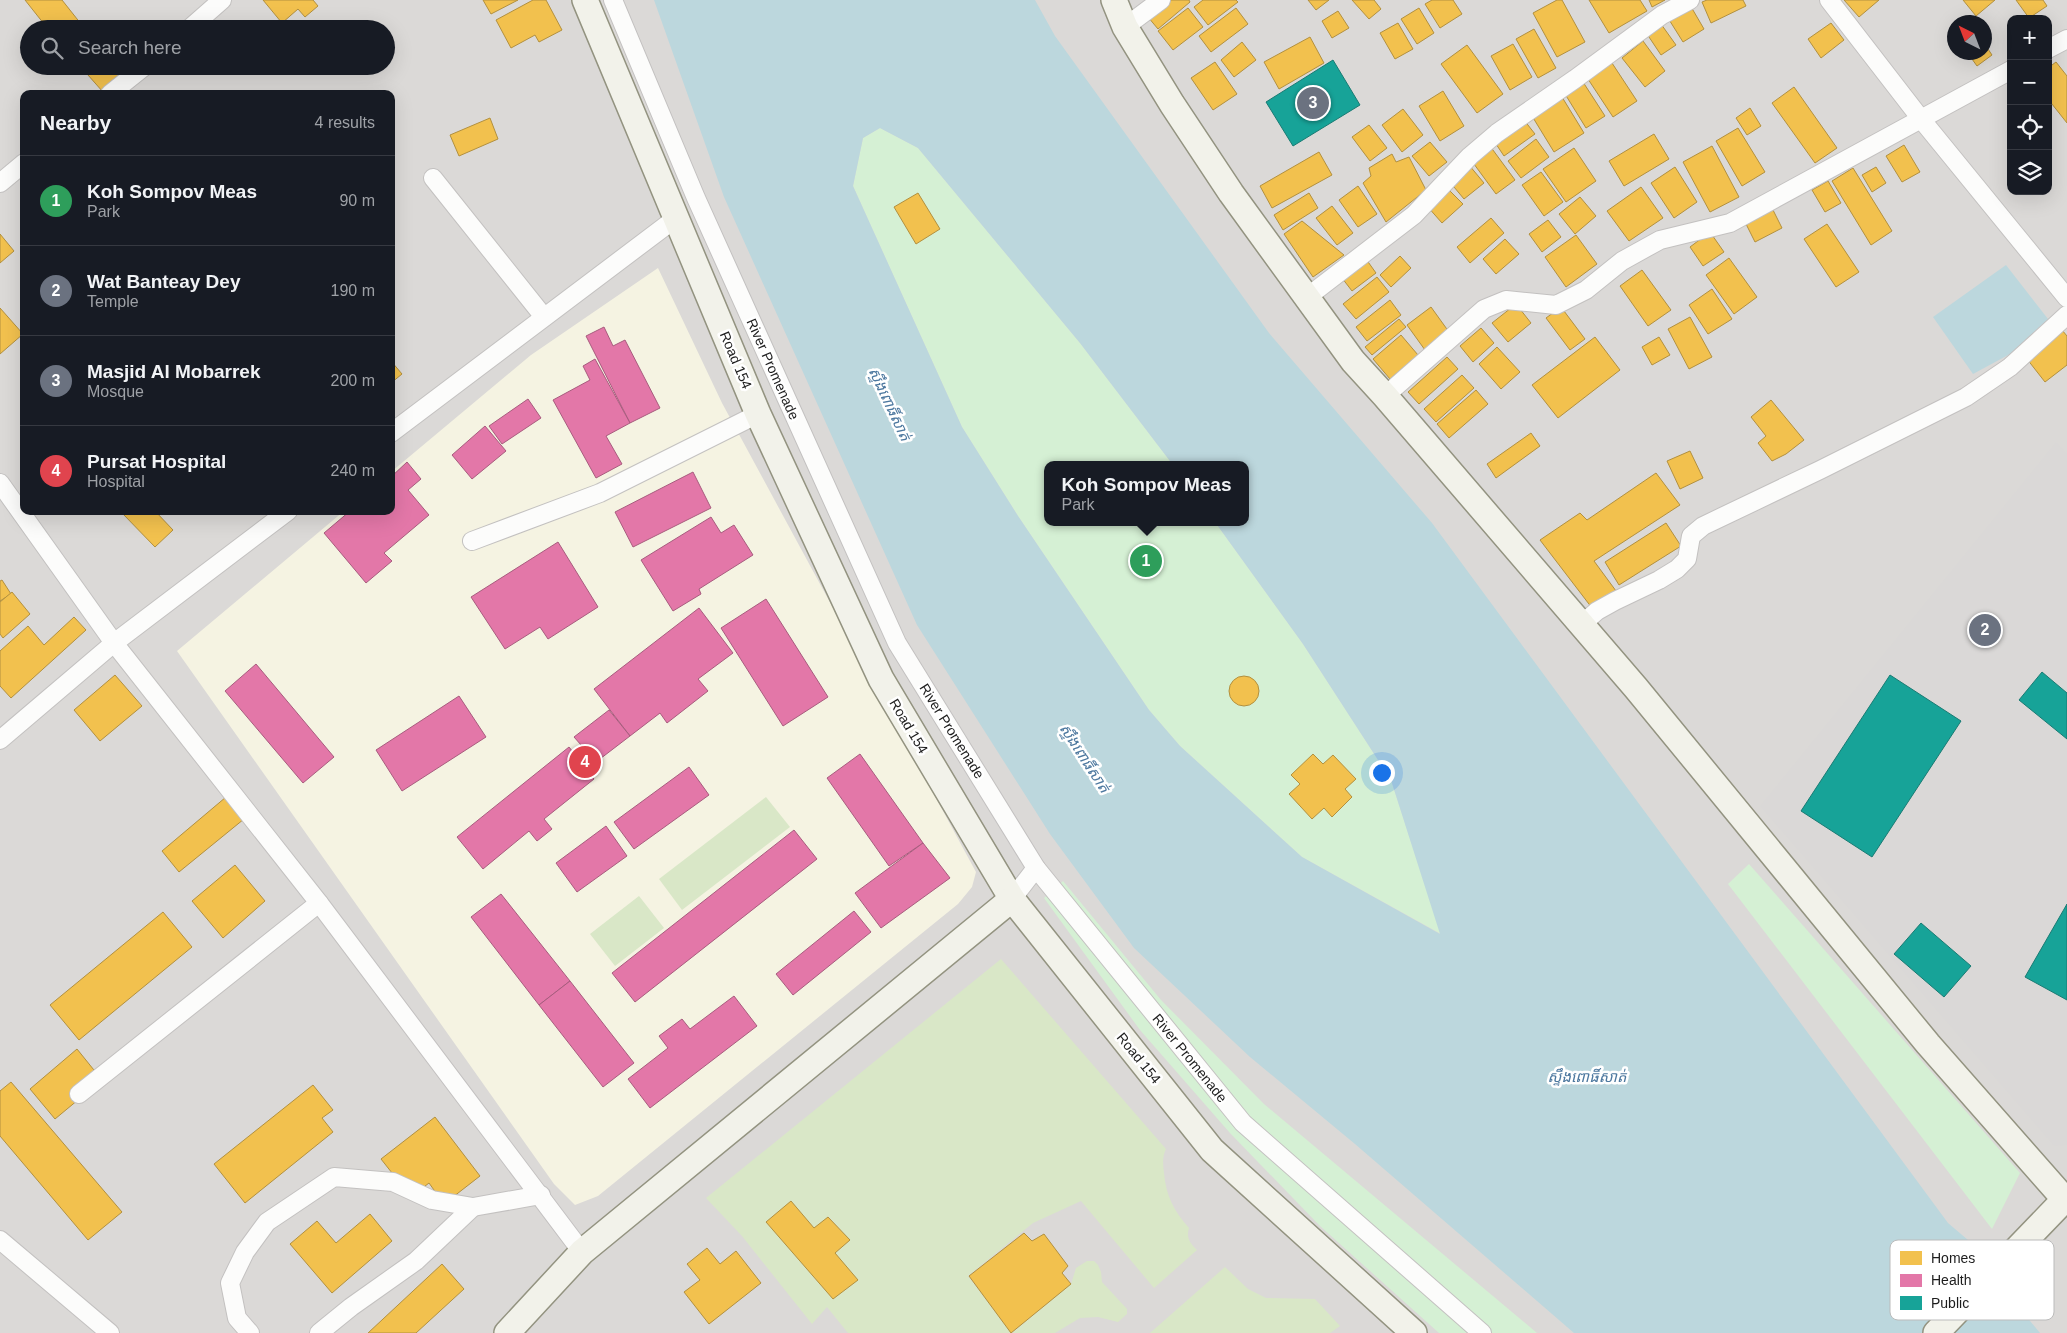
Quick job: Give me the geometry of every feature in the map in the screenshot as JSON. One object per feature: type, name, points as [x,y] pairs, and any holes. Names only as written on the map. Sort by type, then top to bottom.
[{"type":"street","points":[[199,20],[222,0]]},
{"type":"street","name":"Road 154","points":[[585,0],[758,414],[880,679],[1012,899],[1212,1150],[1414,1333]]},
{"type":"street","name":"River Promenade","points":[[613,0],[696,198],[897,643],[1036,868],[1243,1123],[1482,1333]]},
{"type":"street","points":[[1114,0],[1125,27],[1172,104],[1231,193],[1353,361],[1636,688],[1928,1044],[2066,1200],[2026,1240]]},
{"type":"street","points":[[1125,27],[1161,0]]},
{"type":"street","points":[[1306,298],[1414,215],[1470,156],[1497,133],[1662,15],[1690,0]]},
{"type":"street","points":[[1829,0],[1920,119],[2067,298]]},
{"type":"street","points":[[2052,47],[2067,39]]},
{"type":"street","points":[[1385,396],[1484,309],[1506,300],[1556,305],[1586,290],[1622,261],[1660,240],[1730,223],[2007,72]]},
{"type":"street","points":[[115,90],[134,75]]},
{"type":"street","points":[[0,183],[20,166]]},
{"type":"street","points":[[432,178],[544,317]]},
{"type":"street","points":[[395,430],[676,218]]},
{"type":"street","points":[[1581,625],[1597,611],[1615,600],[1659,580],[1676,569],[1686,559],[1691,536],[1703,526],[1966,397],[2010,367],[2067,315]]},
{"type":"street","points":[[472,541],[600,493],[758,414]]},
{"type":"street","points":[[0,483],[20,511]]},
{"type":"street","points":[[23,515],[114,643],[319,903],[541,1195],[582,1252]]},
{"type":"street","points":[[0,740],[114,643],[283,515]]},
{"type":"street","points":[[507,1333],[582,1252],[1012,899],[1036,868]]},
{"type":"street","points":[[79,1094],[319,903]]},
{"type":"street","points":[[250,1333],[237,1318],[230,1283],[245,1252],[267,1222],[334,1177],[393,1182],[432,1200],[473,1207],[541,1195]]},
{"type":"street","points":[[319,1333],[351,1307],[416,1261],[473,1207]]},
{"type":"street","points":[[0,1240],[110,1333]]},
{"type":"street","points":[[1936,1333],[1948,1320]]},
{"type":"shaded area","points":[[0,0],[2067,0],[2067,1333],[0,1333]]},
{"type":"shaded area","points":[[658,268],[722,403],[976,872],[972,887],[958,904],[598,1196],[575,1205],[554,1184],[177,651],[339,515],[395,515],[395,469],[531,355]]},
{"type":"shaded area","points":[[2056,442],[2067,454],[2067,1145],[2054,1146],[1760,806]]},
{"type":"green space","points":[[880,128],[918,148],[1080,343],[1170,461],[1044,461],[1044,526],[1218,526],[1303,644],[1391,780],[1441,934],[1302,857],[1180,746],[1149,710],[1018,516],[962,427],[853,186],[863,138]]},
{"type":"green space","points":[[766,797],[790,827],[682,910],[659,879]]},
{"type":"green space","points":[[1749,864],[2020,1173],[1992,1229],[1728,884]]},
{"type":"green space","points":[[1063,881],[1161,1000],[1264,1104],[1537,1333],[1439,1333],[1320,1226],[1230,1133],[1140,1030],[1044,898]]},
{"type":"green space","points":[[639,896],[664,928],[615,966],[590,934]]},
{"type":"green space","points":[[1001,959],[1166,1149],[1163,1164],[1169,1196],[1175,1209],[1189,1228],[1189,1240],[1197,1250],[1154,1288],[1081,1201],[1033,1223],[968,1276],[1011,1333],[848,1333],[827,1307],[812,1324],[742,1236],[706,1198]],"holes":[[[791,1201],[814,1228],[829,1217],[850,1240],[835,1253],[858,1280],[833,1299],[766,1222]]]},
{"type":"green space","points":[[1087,1261],[1094,1261],[1098,1265],[1102,1282],[1127,1309],[1127,1314],[1118,1322],[1098,1317],[1080,1318],[1055,1333],[1012,1333],[1071,1284],[1076,1268]]},
{"type":"green space","points":[[1225,1267],[1248,1289],[1266,1298],[1315,1299],[1340,1326],[1330,1333],[1150,1333]]},
{"type":"water","name":"ស្ទឹងពោធិ៍សាត់","points":[[654,0],[1035,0],[1055,36],[1269,333],[1432,523],[1948,1223],[1968,1240],[1890,1240],[1890,1320],[2029,1320],[2040,1333],[1574,1333],[1355,1144],[1250,1057],[1134,948],[1050,834],[917,625],[724,197]],"holes":[[[880,128],[918,148],[1080,343],[1170,461],[1249,461],[1249,526],[1218,526],[1303,644],[1391,780],[1440,934],[1302,857],[1180,746],[1149,710],[1018,516],[962,427],[853,186],[863,138]]]},
{"type":"water","points":[[2006,265],[2048,319],[2010,354],[1973,374],[1933,317]]},
{"type":"building: Homes","points":[[25,0],[62,0],[78,20],[41,20]]},
{"type":"building: Homes","points":[[263,0],[313,0],[318,6],[305,17],[298,9],[285,20],[280,20]]},
{"type":"building: Homes","points":[[483,0],[518,0],[491,14]]},
{"type":"building: Homes","points":[[533,0],[546,0],[562,30],[539,42],[535,35],[511,48],[496,20]]},
{"type":"building: Homes","points":[[1167,0],[1189,0],[1190,2],[1158,29],[1148,17]]},
{"type":"building: Homes","points":[[1203,0],[1236,0],[1238,2],[1208,25],[1194,7]]},
{"type":"building: Homes","points":[[1308,0],[1329,0],[1316,10]]},
{"type":"building: Homes","points":[[1352,0],[1374,0],[1381,9],[1369,19]]},
{"type":"building: Homes","points":[[1432,0],[1453,0],[1462,14],[1440,28],[1425,4]]},
{"type":"building: Homes","points":[[1557,0],[1562,0],[1585,42],[1557,57],[1533,13]]},
{"type":"building: Homes","points":[[1589,0],[1640,0],[1647,11],[1609,33]]},
{"type":"building: Homes","points":[[1649,0],[1665,0],[1652,7]]},
{"type":"building: Homes","points":[[1707,0],[1743,0],[1746,6],[1711,23],[1702,2]]},
{"type":"building: Homes","points":[[1844,0],[1879,0],[1859,17]]},
{"type":"building: Homes","points":[[1963,0],[1995,0],[1977,15]]},
{"type":"building: Homes","points":[[2016,0],[2043,0],[2047,6],[2034,15],[2027,15]]},
{"type":"building: Homes","points":[[1690,5],[1704,29],[1683,42],[1668,18]]},
{"type":"building: Homes","points":[[1188,8],[1203,27],[1173,50],[1158,31]]},
{"type":"building: Homes","points":[[1236,8],[1248,24],[1211,52],[1199,36]]},
{"type":"building: Homes","points":[[1419,8],[1434,33],[1417,44],[1401,19]]},
{"type":"building: Homes","points":[[1338,11],[1349,28],[1332,38],[1322,21]]},
{"type":"building: Homes","points":[[1398,23],[1413,49],[1395,59],[1380,33]]},
{"type":"building: Homes","points":[[1831,23],[1844,40],[1821,58],[1808,39]]},
{"type":"building: Homes","points":[[1661,24],[1676,45],[1661,55],[1647,34]]},
{"type":"building: Homes","points":[[1534,29],[1556,68],[1538,78],[1516,39]]},
{"type":"building: Homes","points":[[1310,37],[1324,63],[1279,89],[1264,62]]},
{"type":"building: Homes","points":[[1643,41],[1665,71],[1645,87],[1622,58]]},
{"type":"building: Homes","points":[[1242,42],[1256,60],[1234,77],[1221,60]]},
{"type":"building: Homes","points":[[1513,44],[1532,77],[1510,90],[1491,56]]},
{"type":"building: Homes","points":[[1467,45],[1503,94],[1477,113],[1441,64]]},
{"type":"building: Homes","points":[[1610,60],[1637,101],[1613,117],[1586,76]]},
{"type":"building: Homes","points":[[1973,60],[1985,60],[1977,66]]},
{"type":"building: Homes","points":[[1215,62],[1237,94],[1213,110],[1191,78]]},
{"type":"building: Homes","points":[[2056,62],[2067,76],[2067,123],[2052,104],[2052,65]]},
{"type":"building: Homes","points":[[88,75],[123,75],[105,90],[101,90]]},
{"type":"building: Homes","points":[[1583,82],[1605,116],[1586,128],[1565,94]]},
{"type":"building: Homes","points":[[1794,87],[1837,148],[1815,163],[1772,103]]},
{"type":"building: Homes","points":[[1443,91],[1464,126],[1440,141],[1419,106]]},
{"type":"building: Homes","points":[[1562,97],[1584,133],[1554,152],[1532,116]]},
{"type":"building: Homes","points":[[1750,108],[1761,126],[1747,135],[1736,118]]},
{"type":"building: Homes","points":[[1403,109],[1423,135],[1402,152],[1382,125]]},
{"type":"building: Homes","points":[[490,118],[498,139],[459,156],[450,135]]},
{"type":"building: Homes","points":[[1524,120],[1535,134],[1504,156],[1494,141]]},
{"type":"building: Homes","points":[[1369,125],[1387,148],[1370,161],[1352,137]]},
{"type":"building: Homes","points":[[1738,128],[1765,172],[1742,186],[1716,141]]},
{"type":"building: Homes","points":[[1654,134],[1669,159],[1624,186],[1609,161]]},
{"type":"building: Homes","points":[[1536,139],[1549,157],[1521,178],[1508,161]]},
{"type":"building: Homes","points":[[1430,142],[1447,162],[1429,176],[1412,156]]},
{"type":"building: Homes","points":[[1904,145],[1920,172],[1902,182],[1886,156]]},
{"type":"building: Homes","points":[[1490,146],[1515,180],[1496,194],[1471,160]]},
{"type":"building: Homes","points":[[1712,146],[1739,197],[1710,212],[1683,162]]},
{"type":"building: Homes","points":[[1574,148],[1596,181],[1566,202],[1543,169]]},
{"type":"building: Homes","points":[[1319,152],[1332,175],[1272,208],[1260,186]]},
{"type":"building: Homes","points":[[1392,154],[1396,162],[1409,157],[1426,190],[1386,222],[1363,183],[1371,176],[1369,168]]},
{"type":"building: Homes","points":[[1469,165],[1484,183],[1464,199],[1449,181]]},
{"type":"building: Homes","points":[[1675,167],[1697,202],[1674,218],[1651,183]]},
{"type":"building: Homes","points":[[1876,167],[1886,183],[1872,192],[1862,175]]},
{"type":"building: Homes","points":[[1853,168],[1892,231],[1871,245],[1832,181]]},
{"type":"building: Homes","points":[[1541,172],[1563,202],[1544,216],[1522,185]]},
{"type":"building: Homes","points":[[1828,181],[1841,203],[1825,212],[1812,190]]},
{"type":"building: Homes","points":[[1358,186],[1377,214],[1358,227],[1339,200]]},
{"type":"building: Homes","points":[[1641,187],[1663,218],[1629,241],[1607,211]]},
{"type":"building: Homes","points":[[1447,188],[1463,204],[1442,223],[1427,206]]},
{"type":"building: Homes","points":[[918,193],[940,229],[916,244],[894,207]]},
{"type":"building: Homes","points":[[1309,193],[1318,208],[1283,230],[1274,215]]},
{"type":"building: Homes","points":[[1580,197],[1596,216],[1575,234],[1559,214]]},
{"type":"building: Homes","points":[[1332,206],[1353,233],[1337,245],[1316,218]]},
{"type":"building: Homes","points":[[1772,208],[1782,228],[1755,242],[1745,222]]},
{"type":"building: Homes","points":[[1491,218],[1504,233],[1470,263],[1457,247]]},
{"type":"building: Homes","points":[[1548,220],[1561,237],[1542,252],[1529,234]]},
{"type":"building: Homes","points":[[1302,221],[1344,255],[1313,277],[1284,234]]},
{"type":"building: Homes","points":[[1827,224],[1859,272],[1836,287],[1804,239]]},
{"type":"building: Homes","points":[[1710,232],[1724,252],[1703,266],[1690,247]]},
{"type":"building: Homes","points":[[0,234],[14,251],[0,263]]},
{"type":"building: Homes","points":[[1576,235],[1597,264],[1566,287],[1545,257]]},
{"type":"building: Homes","points":[[1505,239],[1519,254],[1496,274],[1483,259]]},
{"type":"building: Homes","points":[[1400,256],[1411,268],[1391,287],[1380,275]]},
{"type":"building: Homes","points":[[1729,258],[1757,297],[1734,314],[1706,275]]},
{"type":"building: Homes","points":[[1366,259],[1376,273],[1352,291],[1342,278]]},
{"type":"building: Homes","points":[[1642,270],[1671,310],[1648,326],[1620,286]]},
{"type":"building: Homes","points":[[1377,277],[1389,292],[1356,319],[1343,304]]},
{"type":"building: Homes","points":[[1712,289],[1732,319],[1708,334],[1689,305]]},
{"type":"building: Homes","points":[[1390,300],[1401,315],[1367,341],[1356,327]]},
{"type":"building: Homes","points":[[1516,304],[1531,323],[1508,342],[1492,323]]},
{"type":"building: Homes","points":[[1431,307],[1449,332],[1425,350],[1407,325]]},
{"type":"building: Homes","points":[[1561,307],[1585,339],[1570,350],[1546,318]]},
{"type":"building: Homes","points":[[0,308],[20,331],[20,337],[0,354]]},
{"type":"building: Homes","points":[[1690,317],[1712,357],[1689,369],[1668,329]]},
{"type":"building: Homes","points":[[1399,319],[1406,327],[1372,355],[1365,347]]},
{"type":"building: Homes","points":[[1481,328],[1494,343],[1473,362],[1460,346]]},
{"type":"building: Homes","points":[[2062,330],[2067,336],[2067,365],[2045,382],[2027,359]]},
{"type":"building: Homes","points":[[1401,335],[1418,355],[1390,379],[1373,359]]},
{"type":"building: Homes","points":[[1595,337],[1620,370],[1558,418],[1532,385]]},
{"type":"building: Homes","points":[[1659,337],[1670,355],[1652,365],[1642,347]]},
{"type":"building: Homes","points":[[1497,347],[1520,372],[1501,389],[1479,364]]},
{"type":"building: Homes","points":[[1447,357],[1458,369],[1419,404],[1408,392]]},
{"type":"building: Homes","points":[[395,366],[402,374],[395,380]]},
{"type":"building: Homes","points":[[1462,375],[1474,388],[1436,422],[1424,409]]},
{"type":"building: Homes","points":[[1476,390],[1488,404],[1449,438],[1437,424]]},
{"type":"building: Homes","points":[[1771,400],[1804,440],[1786,454],[1772,461],[1758,443],[1766,436],[1751,417]]},
{"type":"building: Homes","points":[[1531,433],[1540,446],[1496,478],[1487,464]]},
{"type":"building: Homes","points":[[1690,451],[1703,478],[1680,489],[1667,461]]},
{"type":"building: Homes","points":[[1656,473],[1680,505],[1594,561],[1619,595],[1592,608],[1540,540],[1580,513],[1587,520]]},
{"type":"building: Homes","points":[[124,515],[159,515],[173,530],[155,547]]},
{"type":"building: Homes","points":[[1666,523],[1681,546],[1619,585],[1605,562]]},
{"type":"building: Homes","points":[[2,580],[11,594],[0,601],[0,581]]},
{"type":"building: Homes","points":[[12,592],[30,614],[3,638],[0,634],[0,602]]},
{"type":"building: Homes","points":[[74,617],[86,630],[11,698],[0,686],[0,651],[28,626],[44,645]]},
{"type":"building: Homes","points":[[115,675],[142,706],[100,741],[74,710]]},
{"type":"building: Homes","points":[[1244,676],[1250,677],[1258,685],[1258,697],[1250,705],[1244,706],[1238,705],[1230,697],[1229,691],[1230,685],[1238,677]]},
{"type":"building: Homes","points":[[1313,754],[1323,764],[1333,755],[1356,779],[1345,789],[1352,797],[1332,817],[1324,808],[1312,819],[1289,794],[1300,784],[1291,775]]},
{"type":"building: Homes","points":[[226,797],[244,819],[179,872],[162,851]]},
{"type":"building: Homes","points":[[235,865],[265,901],[223,938],[192,901]]},
{"type":"building: Homes","points":[[163,912],[192,947],[79,1040],[50,1005]]},
{"type":"building: Homes","points":[[77,1049],[102,1080],[55,1119],[30,1089]]},
{"type":"building: Homes","points":[[11,1082],[122,1212],[88,1240],[0,1136],[0,1091]]},
{"type":"building: Homes","points":[[313,1085],[333,1110],[322,1118],[333,1132],[245,1203],[214,1164]]},
{"type":"building: Homes","points":[[435,1117],[480,1176],[444,1204],[429,1183],[411,1197],[381,1159]]},
{"type":"building: Homes","points":[[791,1201],[814,1228],[828,1217],[850,1240],[835,1253],[858,1280],[833,1299],[766,1222]]},
{"type":"building: Homes","points":[[370,1214],[392,1241],[332,1293],[290,1244],[317,1221],[336,1243]]},
{"type":"building: Homes","points":[[1024,1233],[1032,1241],[1044,1234],[1068,1266],[1062,1273],[1071,1284],[1011,1333],[969,1276]]},
{"type":"building: Homes","points":[[707,1248],[720,1264],[736,1251],[761,1283],[709,1324],[684,1292],[700,1280],[687,1264]]},
{"type":"building: Homes","points":[[442,1264],[464,1289],[416,1333],[368,1333]]},
{"type":"building: Health","points":[[604,327],[613,346],[625,340],[660,408],[630,423],[586,336]]},
{"type":"building: Health","points":[[595,359],[630,423],[606,436],[622,464],[596,478],[553,400],[590,380],[583,366]]},
{"type":"building: Health","points":[[528,399],[541,418],[502,444],[489,426]]},
{"type":"building: Health","points":[[485,426],[506,451],[472,479],[452,455]]},
{"type":"building: Health","points":[[407,462],[421,479],[408,490],[429,515],[384,553],[392,561],[366,583],[324,533],[345,515],[395,515],[395,473]]},
{"type":"building: Health","points":[[693,472],[711,508],[633,547],[615,512]]},
{"type":"building: Health","points":[[711,517],[721,533],[734,525],[753,555],[699,589],[701,594],[673,611],[641,560]]},
{"type":"building: Health","points":[[558,542],[598,607],[548,639],[540,627],[505,649],[471,597]]},
{"type":"building: Health","points":[[766,599],[828,697],[783,726],[721,628]]},
{"type":"building: Health","points":[[699,608],[733,653],[698,679],[708,691],[667,723],[660,713],[630,736],[594,689]]},
{"type":"building: Health","points":[[256,664],[334,757],[303,783],[225,691]]},
{"type":"building: Health","points":[[459,696],[486,737],[402,791],[376,750]]},
{"type":"building: Health","points":[[609,710],[630,736],[596,762],[574,737]]},
{"type":"building: Health","points":[[569,747],[594,779],[544,819],[552,829],[537,841],[529,831],[483,869],[457,837]]},
{"type":"building: Health","points":[[860,754],[923,843],[889,866],[827,778]]},
{"type":"building: Health","points":[[689,767],[709,795],[634,849],[614,822]]},
{"type":"building: Health","points":[[606,826],[627,856],[577,892],[556,863]]},
{"type":"building: Health","points":[[794,830],[817,859],[635,1002],[612,973]]},
{"type":"building: Health","points":[[923,843],[950,878],[881,928],[855,893]]},
{"type":"building: Health","points":[[501,894],[570,981],[539,1005],[471,917]]},
{"type":"building: Health","points":[[854,911],[871,932],[793,995],[776,974]]},
{"type":"building: Health","points":[[570,981],[634,1063],[603,1087],[539,1005]]},
{"type":"building: Health","points":[[734,996],[757,1026],[650,1108],[628,1079],[668,1048],[659,1036],[682,1019],[690,1029]]},
{"type":"building: Public","points":[[1333,60],[1360,105],[1293,146],[1266,102]]},
{"type":"building: Public","points":[[2042,672],[2067,693],[2067,739],[2019,700]]},
{"type":"building: Public","points":[[1890,675],[1961,721],[1872,857],[1801,811]]},
{"type":"building: Public","points":[[2067,904],[2067,1000],[2025,977]]},
{"type":"building: Public","points":[[1921,923],[1971,966],[1944,997],[1894,954]]},
{"type":"place","name":"Masjid Al Mobarrek","points":[[1313,103]]},
{"type":"place","name":"Koh Sompov Meas","points":[[1146,561]]},
{"type":"place","name":"Wat Banteay Dey","points":[[1985,630]]},
{"type":"place","name":"Pursat Hospital","points":[[585,762]]}]
